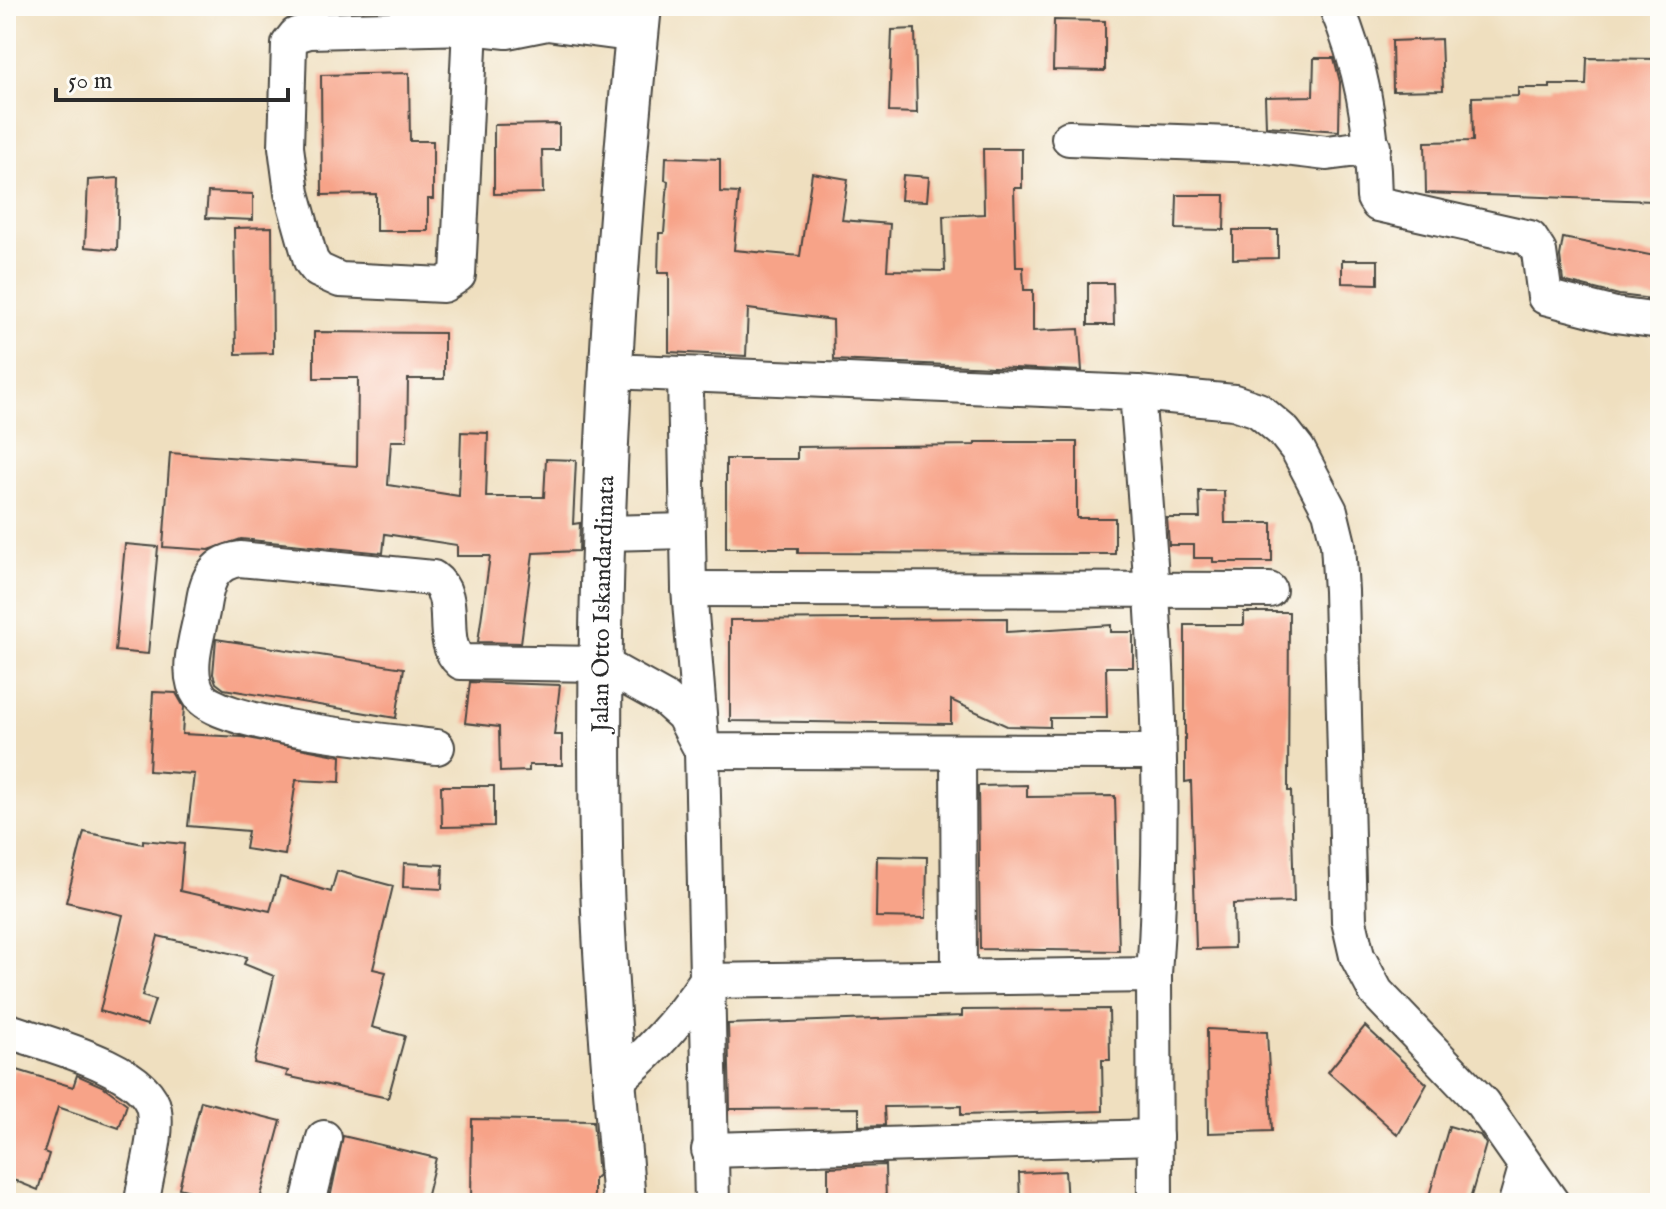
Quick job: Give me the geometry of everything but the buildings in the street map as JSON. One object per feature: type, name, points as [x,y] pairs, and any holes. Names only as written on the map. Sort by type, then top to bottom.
[{"type":"main road","name":"Jalan Otto Iskandardinata","points":[[624,1203],[601,847],[602,664],[610,371],[618,221],[639,20]]},
{"type":"street","points":[[1336,6],[1355,51],[1373,147],[1374,198],[1378,204],[1530,238],[1539,252],[1545,297],[1615,315],[1660,321]]},
{"type":"street","points":[[474,16],[458,275],[443,285],[340,280],[328,276],[311,261],[290,183],[286,147],[289,44],[296,35],[309,31],[474,16],[507,31],[539,14],[639,20]]},
{"type":"street","points":[[1069,138],[1259,145],[1327,153],[1373,147]]},
{"type":"street","points":[[610,371],[1137,393],[1234,402],[1258,410],[1284,432],[1317,481],[1338,544],[1349,921],[1357,956],[1376,992],[1482,1103],[1552,1203]]},
{"type":"street","points":[[685,376],[689,589],[702,751],[712,1203]]},
{"type":"street","points":[[1137,393],[1154,588],[1161,883],[1154,975],[1155,1203]]},
{"type":"street","points":[[605,533],[687,531]]},
{"type":"street","points":[[437,747],[296,728],[209,707],[195,688],[193,664],[206,588],[214,571],[220,564],[240,559],[423,574],[442,584],[447,596],[451,647],[461,662],[602,664],[665,699],[683,715],[702,751]]},
{"type":"street","points":[[689,589],[1269,590]]},
{"type":"street","points":[[702,751],[1156,752]]},
{"type":"street","points":[[958,753],[959,977]]},
{"type":"street","points":[[706,981],[1154,975]]},
{"type":"street","points":[[615,1081],[646,1057],[683,1017],[706,981]]},
{"type":"street","points":[[6,1030],[101,1065],[137,1082],[149,1095],[154,1111],[153,1130],[142,1203]]},
{"type":"street","points":[[709,1150],[1155,1137]]},
{"type":"street","points":[[308,1203],[324,1138]]},
{"type":"street","points":[[1516,1203],[1526,1168]]}]
